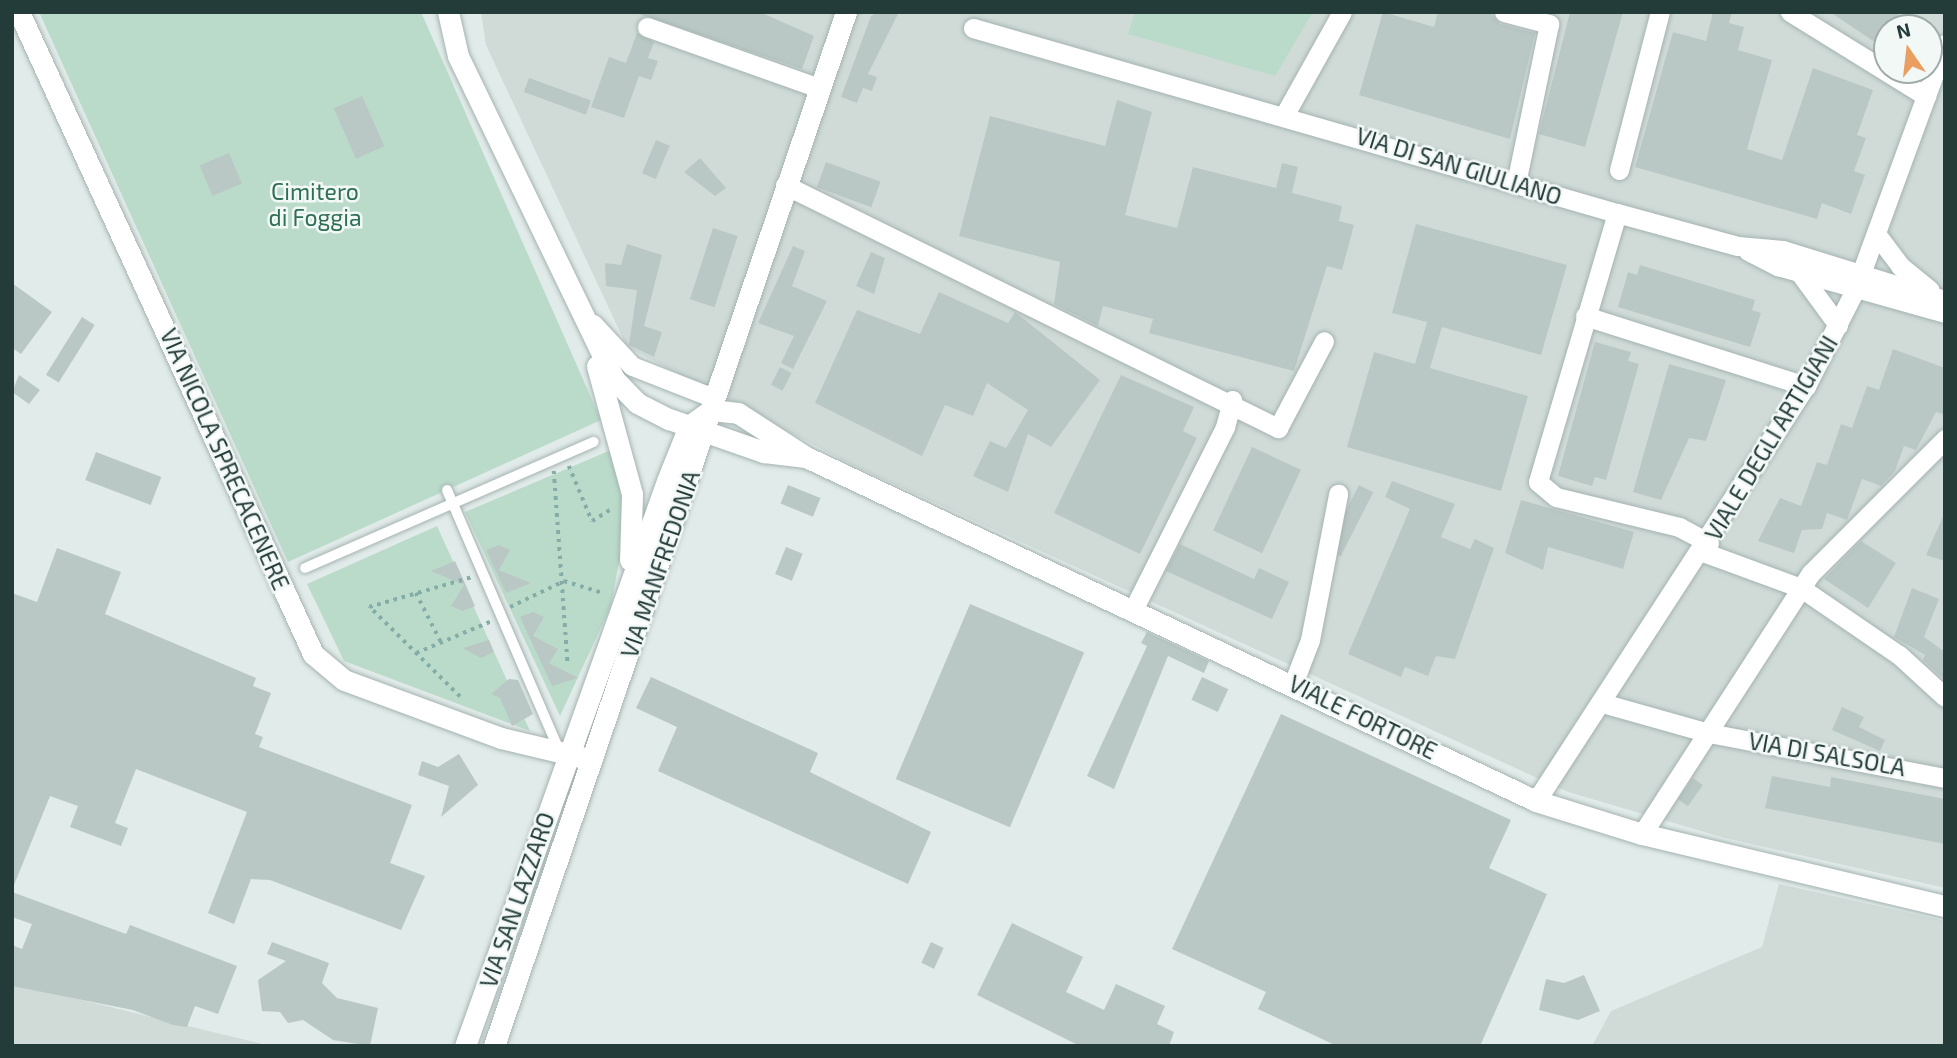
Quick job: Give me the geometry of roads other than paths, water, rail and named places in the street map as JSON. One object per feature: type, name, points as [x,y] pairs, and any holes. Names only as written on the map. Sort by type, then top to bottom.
[{"type":"main road","name":"VIA NICOLA SPRECACENERE","points":[[19,12],[313,654],[344,680],[501,738],[564,752]]},
{"type":"main road","points":[[448,12],[458,56],[614,379],[637,403],[703,416]]},
{"type":"main road","name":"VIA MANFREDONIA","points":[[593,761],[703,416],[846,12]]},
{"type":"main road","points":[[572,295],[622,441],[632,494],[625,593]]},
{"type":"main road","points":[[723,357],[726,394],[738,413]]},
{"type":"main road","name":"VIALE FORTORE","points":[[703,416],[738,413],[806,457]]},
{"type":"main road","name":"VIA MANFREDONIA","points":[[564,752],[625,593],[703,416]]},
{"type":"main road","name":"VIALE FORTORE","points":[[703,416],[806,457],[1134,608],[1536,801],[1642,834],[1945,906]]},
{"type":"main road","points":[[564,752],[593,761]]},
{"type":"main road","name":"VIA SAN LAZZARO","points":[[465,1046],[564,752]]},
{"type":"main road","name":"VIA SAN LAZZARO","points":[[494,1046],[593,761]]},
{"type":"street","points":[[1285,114],[1342,12]]},
{"type":"street","points":[[1504,12],[1549,24],[1516,184]]},
{"type":"street","points":[[1619,170],[1660,12]]},
{"type":"street","points":[[1790,12],[1926,96]]},
{"type":"street","points":[[647,27],[819,88]]},
{"type":"street","name":"VIA DI SAN GIULIANO","points":[[973,28],[1285,114],[1617,213],[1738,246],[1783,250],[1859,282]]},
{"type":"street","name":"VIALE DEGLI ARTIGIANI","points":[[1536,801],[1706,547],[1806,386],[1859,282],[1945,44]]},
{"type":"street","points":[[785,185],[1232,400],[1278,428],[1324,341]]},
{"type":"street","points":[[1617,213],[1538,482],[1556,497],[1679,527],[1706,547],[1801,588],[1899,656],[1945,697]]},
{"type":"street","points":[[1877,235],[1900,266],[1943,304]]},
{"type":"street","points":[[1738,246],[1799,272],[1859,282],[1943,304]]},
{"type":"street","points":[[1799,272],[1838,325]]},
{"type":"street","points":[[572,295],[632,366],[703,416]]},
{"type":"street","points":[[1586,316],[1806,386]]},
{"type":"street","points":[[1134,608],[1225,427],[1232,400]]},
{"type":"street","name":"VIA DI SALSOLA","points":[[1642,834],[1801,588],[1945,439]]},
{"type":"street","points":[[1293,684],[1310,640],[1338,494]]},
{"type":"street","points":[[1602,703],[1709,733]]},
{"type":"street","name":"VIA DI SALSOLA","points":[[1709,733],[1945,778]]},
{"type":"lane","points":[[438,12],[458,56]]},
{"type":"lane","points":[[305,568],[594,442]]},
{"type":"lane","points":[[447,490],[564,752]]},
{"type":"park label","name":"Cimitero di Foggia","points":[[315,204]]}]
